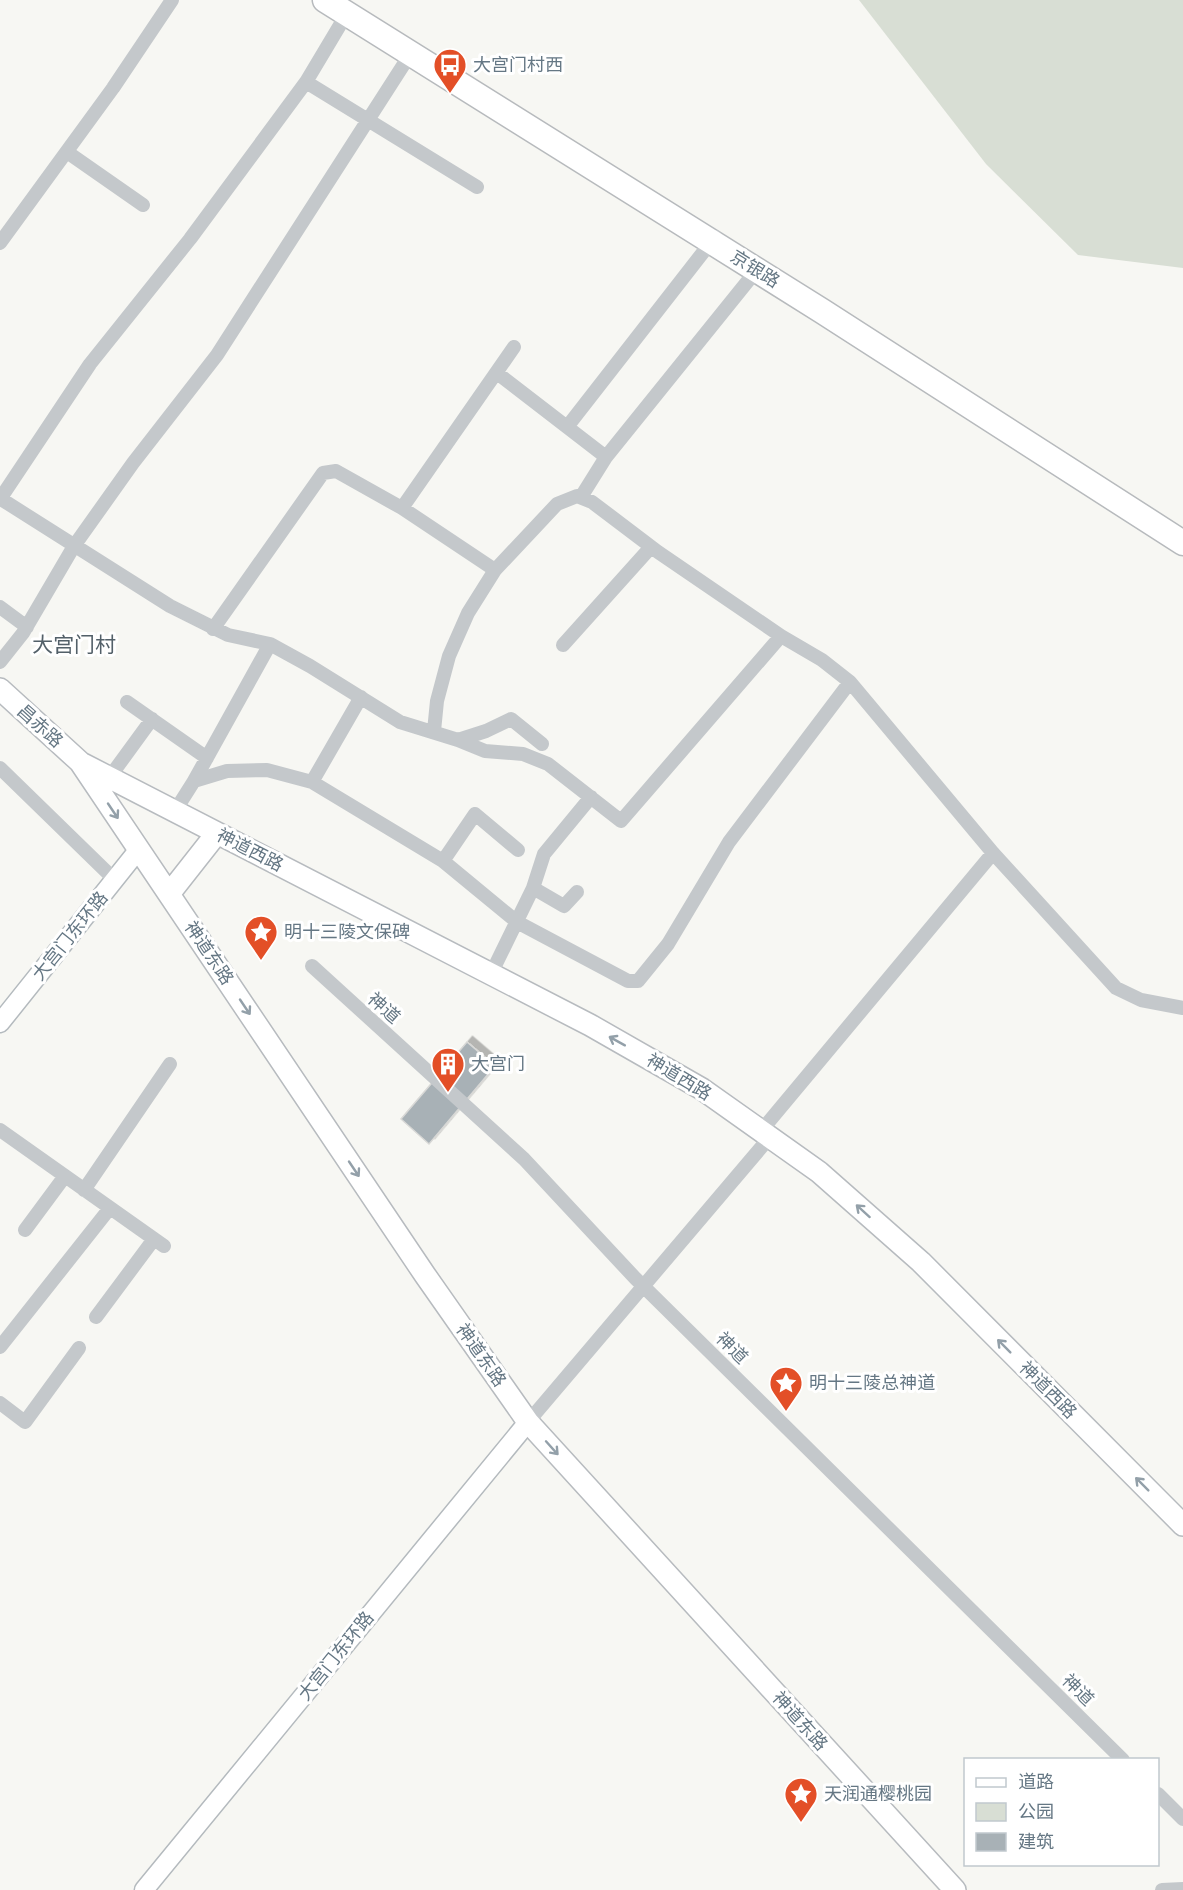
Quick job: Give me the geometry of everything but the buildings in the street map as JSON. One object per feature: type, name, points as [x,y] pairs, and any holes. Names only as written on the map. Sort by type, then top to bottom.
[{"type":"highway","name":"京银路","points":[[325,0],[347,6],[413,50],[1183,531]]},
{"type":"highway","name":"京银路","points":[[759,267],[1183,543]]},
{"type":"main road","name":"昌赤路","points":[[3,697],[80,762]]},
{"type":"main road","name":"神道西路","points":[[80,762],[590,1026],[702,1089],[819,1172],[921,1263],[1183,1526]]},
{"type":"main road","name":"神道东路","points":[[80,762],[425,1275],[528,1422],[955,1890]]},
{"type":"main road","points":[[169,894],[198,866],[217,833]]},
{"type":"street","points":[[0,243],[113,88],[172,0]]},
{"type":"street","points":[[347,6],[306,82],[190,239],[90,364],[0,499],[170,606],[213,629],[270,644],[400,722],[434,731],[485,751],[523,754],[548,764],[621,821],[781,636]]},
{"type":"street","points":[[0,662],[27,627],[74,546],[133,463],[217,355],[413,50]]},
{"type":"street","points":[[306,82],[477,187]]},
{"type":"street","points":[[67,152],[143,205]]},
{"type":"street","points":[[567,427],[714,239]]},
{"type":"street","points":[[581,497],[606,457],[759,267]]},
{"type":"street","points":[[402,508],[514,348]]},
{"type":"street","points":[[496,373],[606,457]]},
{"type":"street","points":[[213,629],[323,472],[336,471],[402,508],[495,570]]},
{"type":"street","points":[[434,731],[437,701],[449,656],[468,613],[495,570],[557,504],[577,496],[581,497],[592,502],[651,547],[781,636],[822,660],[850,682],[993,853],[1116,988],[1142,1000],[1183,1008]]},
{"type":"street","points":[[563,645],[651,547]]},
{"type":"street","points":[[0,607],[27,627]]},
{"type":"street","points":[[175,811],[270,644]]},
{"type":"street","points":[[194,781],[227,771],[267,770],[312,782],[443,861],[517,922],[628,981],[638,981],[668,944],[729,842],[850,682]]},
{"type":"street","points":[[312,782],[361,697]]},
{"type":"street","points":[[127,702],[207,758]]},
{"type":"street","points":[[109,778],[152,719]]},
{"type":"street","points":[[458,740],[486,731],[511,719],[542,744]]},
{"type":"street","points":[[0,768],[115,880]]},
{"type":"street","points":[[491,974],[533,888],[544,854],[591,797]]},
{"type":"street","points":[[443,861],[475,814],[518,850]]},
{"type":"street","name":"大宫门东环路","points":[[0,1023],[139,849]]},
{"type":"street","points":[[528,1422],[644,1287],[993,853]]},
{"type":"street","points":[[533,888],[564,906],[577,892]]},
{"type":"street","name":"神道","points":[[312,966],[524,1159],[644,1287],[1121,1758]]},
{"type":"street","points":[[84,1190],[170,1064]]},
{"type":"street","points":[[0,1131],[159,1242],[96,1317]]},
{"type":"street","points":[[25,1230],[65,1176]]},
{"type":"street","points":[[0,1347],[110,1208]]},
{"type":"street","points":[[0,1403],[25,1422],[79,1348]]},
{"type":"street","name":"大宫门东环路","points":[[144,1890],[528,1422]]},
{"type":"street","points":[[1159,1795],[1183,1819]]},
{"type":"street","points":[[1162,1890],[1183,1889]]},
{"type":"green space","points":[[859,0],[1183,0],[1183,268],[1078,255],[986,164]]},
{"type":"place","name":"大宫门村西","points":[[450,94]]},
{"type":"place","name":"明十三陵文保碑","points":[[261,961]]},
{"type":"place","name":"大宫门","points":[[448,1093]]},
{"type":"place","name":"明十三陵总神道","points":[[786,1412]]},
{"type":"place","name":"天润通樱桃园","points":[[801,1823]]},
{"type":"district","name":"大宫门村","points":[[74,645]]}]
